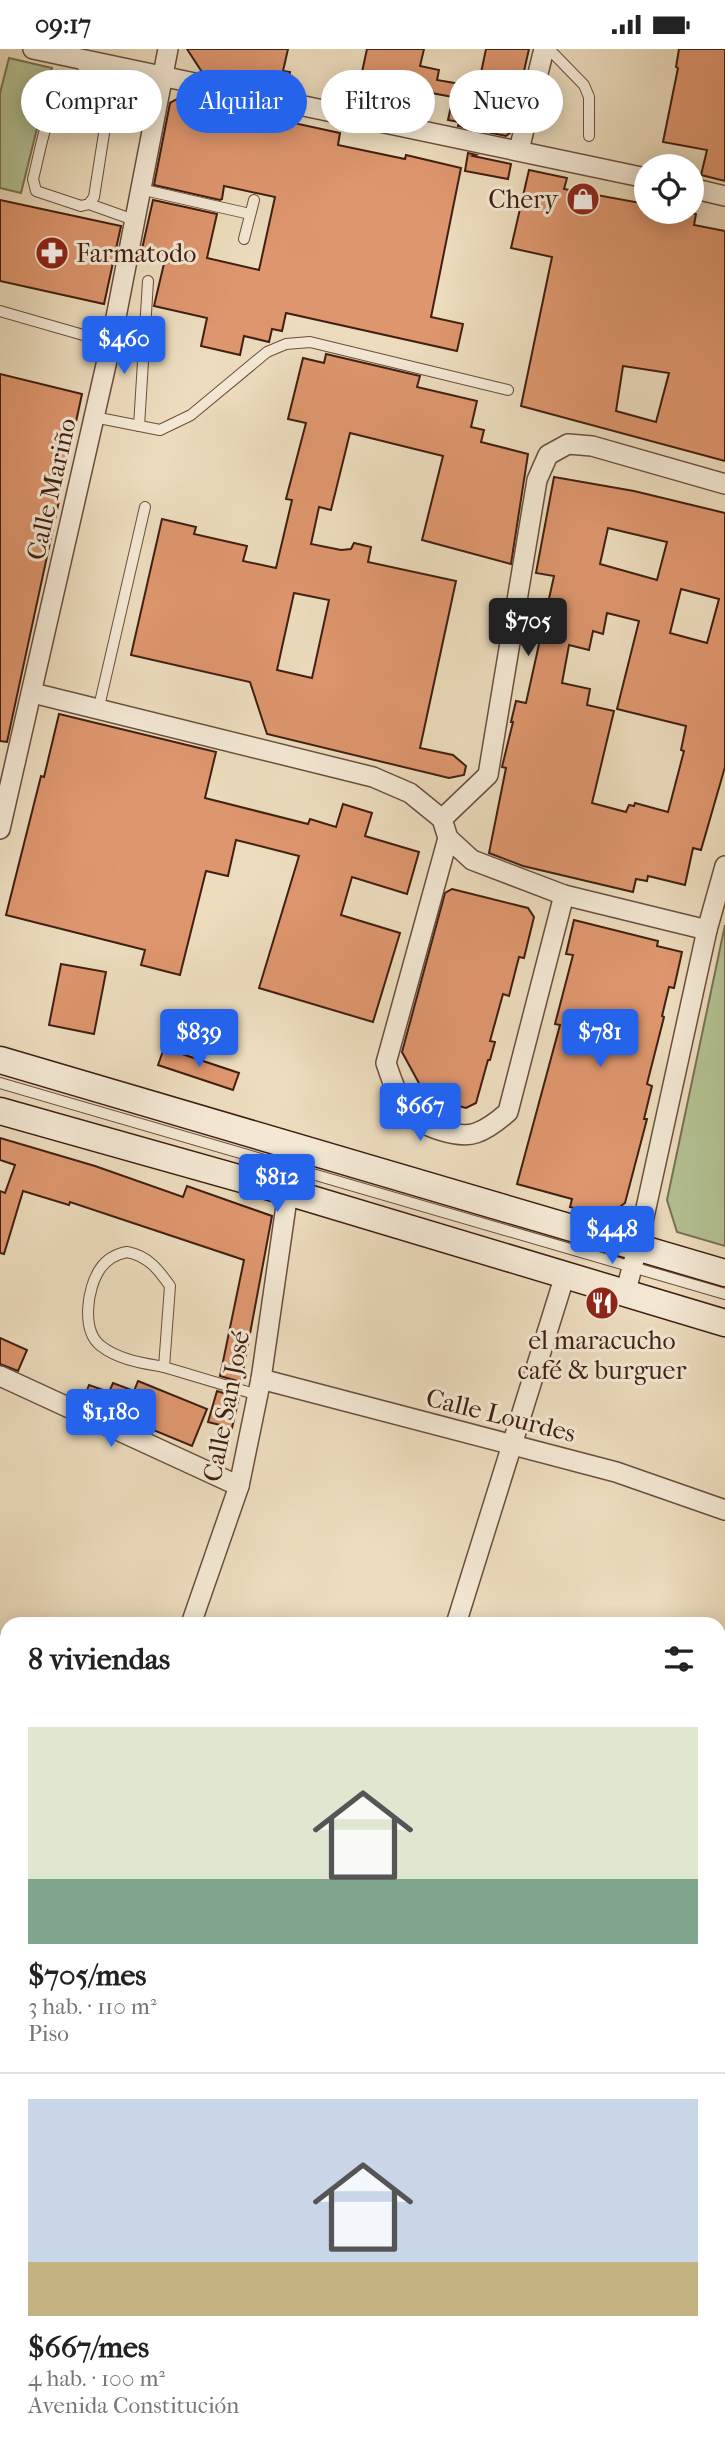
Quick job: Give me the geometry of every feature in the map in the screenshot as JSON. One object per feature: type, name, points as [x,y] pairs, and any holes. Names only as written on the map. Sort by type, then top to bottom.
[{"type":"street","points":[[33,49],[634,175]]},
{"type":"street","name":"Calle Mariño","points":[[0,829],[111,343],[168,49]]},
{"type":"street","points":[[519,150],[546,49]]},
{"type":"street","points":[[704,191],[725,196]]},
{"type":"street","points":[[564,895],[508,1112],[475,1134],[442,1132],[411,1115],[394,1087],[386,1063],[445,829],[488,775],[537,480],[548,455],[568,445],[592,446],[725,484]]},
{"type":"street","points":[[33,693],[373,777],[410,793],[472,860],[564,895],[707,930]]},
{"type":"street","points":[[625,1294],[707,930],[725,866]]},
{"type":"street","points":[[0,1060],[635,1258],[725,1273]]},
{"type":"street","points":[[0,1111],[288,1192],[725,1323]]},
{"type":"street","name":"Calle San José","points":[[193,1617],[239,1486],[260,1387],[288,1192]]},
{"type":"street","points":[[458,1617],[565,1275]]},
{"type":"street","points":[[0,1376],[239,1486]]},
{"type":"street","name":"Calle Lourdes","points":[[260,1387],[616,1472],[725,1510]]},
{"type":"lane","points":[[546,49],[583,85],[589,97],[589,136]]},
{"type":"lane","points":[[83,70],[85,59]]},
{"type":"lane","points":[[46,133],[33,186],[36,191],[81,206],[89,204],[134,221]]},
{"type":"lane","points":[[89,204],[93,197],[104,133]]},
{"type":"lane","points":[[140,190],[250,213]]},
{"type":"lane","points":[[244,239],[254,200]]},
{"type":"lane","points":[[139,426],[148,281]]},
{"type":"lane","points":[[0,311],[111,343]]},
{"type":"lane","points":[[94,417],[160,430],[191,415],[267,352],[286,344],[310,342],[508,390]]},
{"type":"lane","points":[[98,711],[145,507]]},
{"type":"lane","points":[[0,1083],[635,1258],[725,1294]]},
{"type":"lane","points":[[164,1367],[170,1286],[155,1265],[140,1254],[127,1252],[115,1255],[99,1270],[90,1296],[86,1319],[99,1345],[135,1362],[260,1387]]},
{"type":"green space","points":[[9,58],[52,68],[21,70],[21,133],[36,133],[21,193],[0,188],[0,93]]},
{"type":"green space","points":[[725,925],[725,1246],[677,1232],[667,1200]]},
{"type":"building","points":[[187,49],[288,49],[283,70],[201,70]]},
{"type":"building","points":[[367,49],[424,49],[420,66],[439,70],[437,80],[449,82],[449,96],[435,94],[435,70],[362,70]]},
{"type":"building","points":[[486,49],[529,49],[524,70],[482,70]]},
{"type":"building","points":[[679,49],[725,49],[725,181],[704,176],[707,150],[663,142],[678,68]]},
{"type":"building","points":[[176,100],[176,133],[307,133],[307,126],[321,129],[321,133],[340,133],[338,145],[405,159],[406,155],[461,168],[431,317],[463,324],[457,351],[286,313],[282,331],[272,329],[269,342],[244,336],[240,355],[201,346],[207,318],[154,306],[166,255],[142,249],[153,200],[217,214],[207,258],[259,270],[275,197],[224,186],[220,200],[154,185],[170,103]]},
{"type":"building","points":[[468,153],[511,164],[508,179],[465,171]]},
{"type":"building","points":[[529,170],[567,178],[564,189],[634,202],[634,224],[694,224],[725,231],[725,461],[521,406],[552,257],[511,248]],"holes":[[[623,366],[669,373],[656,422],[616,411]]]},
{"type":"building","points":[[0,200],[121,226],[104,304],[0,281]]},
{"type":"building","points":[[326,354],[420,376],[417,387],[477,401],[471,427],[484,430],[481,442],[528,454],[511,564],[422,540],[443,456],[350,433],[331,510],[319,507],[311,544],[341,550],[351,549],[354,543],[371,547],[368,562],[456,581],[420,748],[453,755],[466,766],[464,775],[449,778],[267,734],[250,682],[131,655],[162,519],[196,527],[194,534],[247,546],[243,561],[276,568],[292,500],[286,499],[306,423],[288,419],[303,358],[324,363]],"holes":[[[294,593],[329,600],[312,678],[277,670]]]},
{"type":"building","points":[[0,374],[82,394],[7,742],[0,741]]},
{"type":"building","points":[[554,477],[634,491],[725,513],[725,767],[701,850],[693,848],[685,885],[648,876],[647,881],[636,879],[633,892],[523,866],[489,853],[506,768],[502,767],[511,722],[516,701],[526,703],[554,576],[536,573]],"holes":[[[608,528],[667,542],[657,580],[600,564]],[[681,589],[719,599],[707,643],[670,633]],[[607,613],[639,621],[617,709],[686,726],[681,750],[684,751],[668,812],[635,803],[634,806],[629,805],[626,812],[592,803],[614,711],[587,705],[590,689],[562,683],[569,645],[589,650],[593,631],[603,634]]]},
{"type":"building","points":[[59,714],[216,752],[205,798],[308,824],[310,819],[336,827],[343,804],[372,813],[365,836],[419,852],[407,894],[352,877],[341,915],[400,933],[373,1022],[259,988],[299,856],[236,840],[228,876],[206,871],[180,975],[141,965],[145,950],[6,915]]},
{"type":"building","points":[[452,889],[528,908],[534,917],[524,958],[519,957],[509,996],[503,994],[490,1041],[495,1042],[476,1103],[466,1108],[427,1098],[402,1052],[445,893]]},
{"type":"building","points":[[574,920],[658,941],[657,946],[682,952],[674,988],[669,987],[662,1016],[664,1017],[647,1084],[652,1086],[644,1119],[647,1119],[625,1203],[608,1216],[570,1207],[572,1199],[517,1184],[560,1025],[555,1024],[573,955],[566,954]]},
{"type":"building","points":[[61,964],[106,972],[94,1034],[49,1025]]},
{"type":"building","points":[[164,1048],[239,1073],[233,1090],[158,1065]]},
{"type":"building","points":[[0,1138],[95,1166],[183,1197],[187,1186],[272,1216],[241,1382],[220,1376],[244,1260],[70,1202],[69,1205],[23,1191],[4,1254],[0,1253],[0,1191],[5,1193],[15,1165],[0,1160]]},
{"type":"building","points":[[0,1338],[27,1350],[18,1371],[0,1364]]},
{"type":"building","points":[[138,1381],[207,1409],[192,1446],[83,1401],[89,1385],[109,1392],[113,1383],[134,1391]]},
{"type":"building","points":[[217,1391],[239,1398],[232,1428],[208,1422]]},
{"type":"place","name":"Chery","points":[[583,199]]},
{"type":"place","name":"Farmatodo","points":[[52,253]]},
{"type":"place","name":"el maracucho café & burguer","points":[[602,1303]]}]
